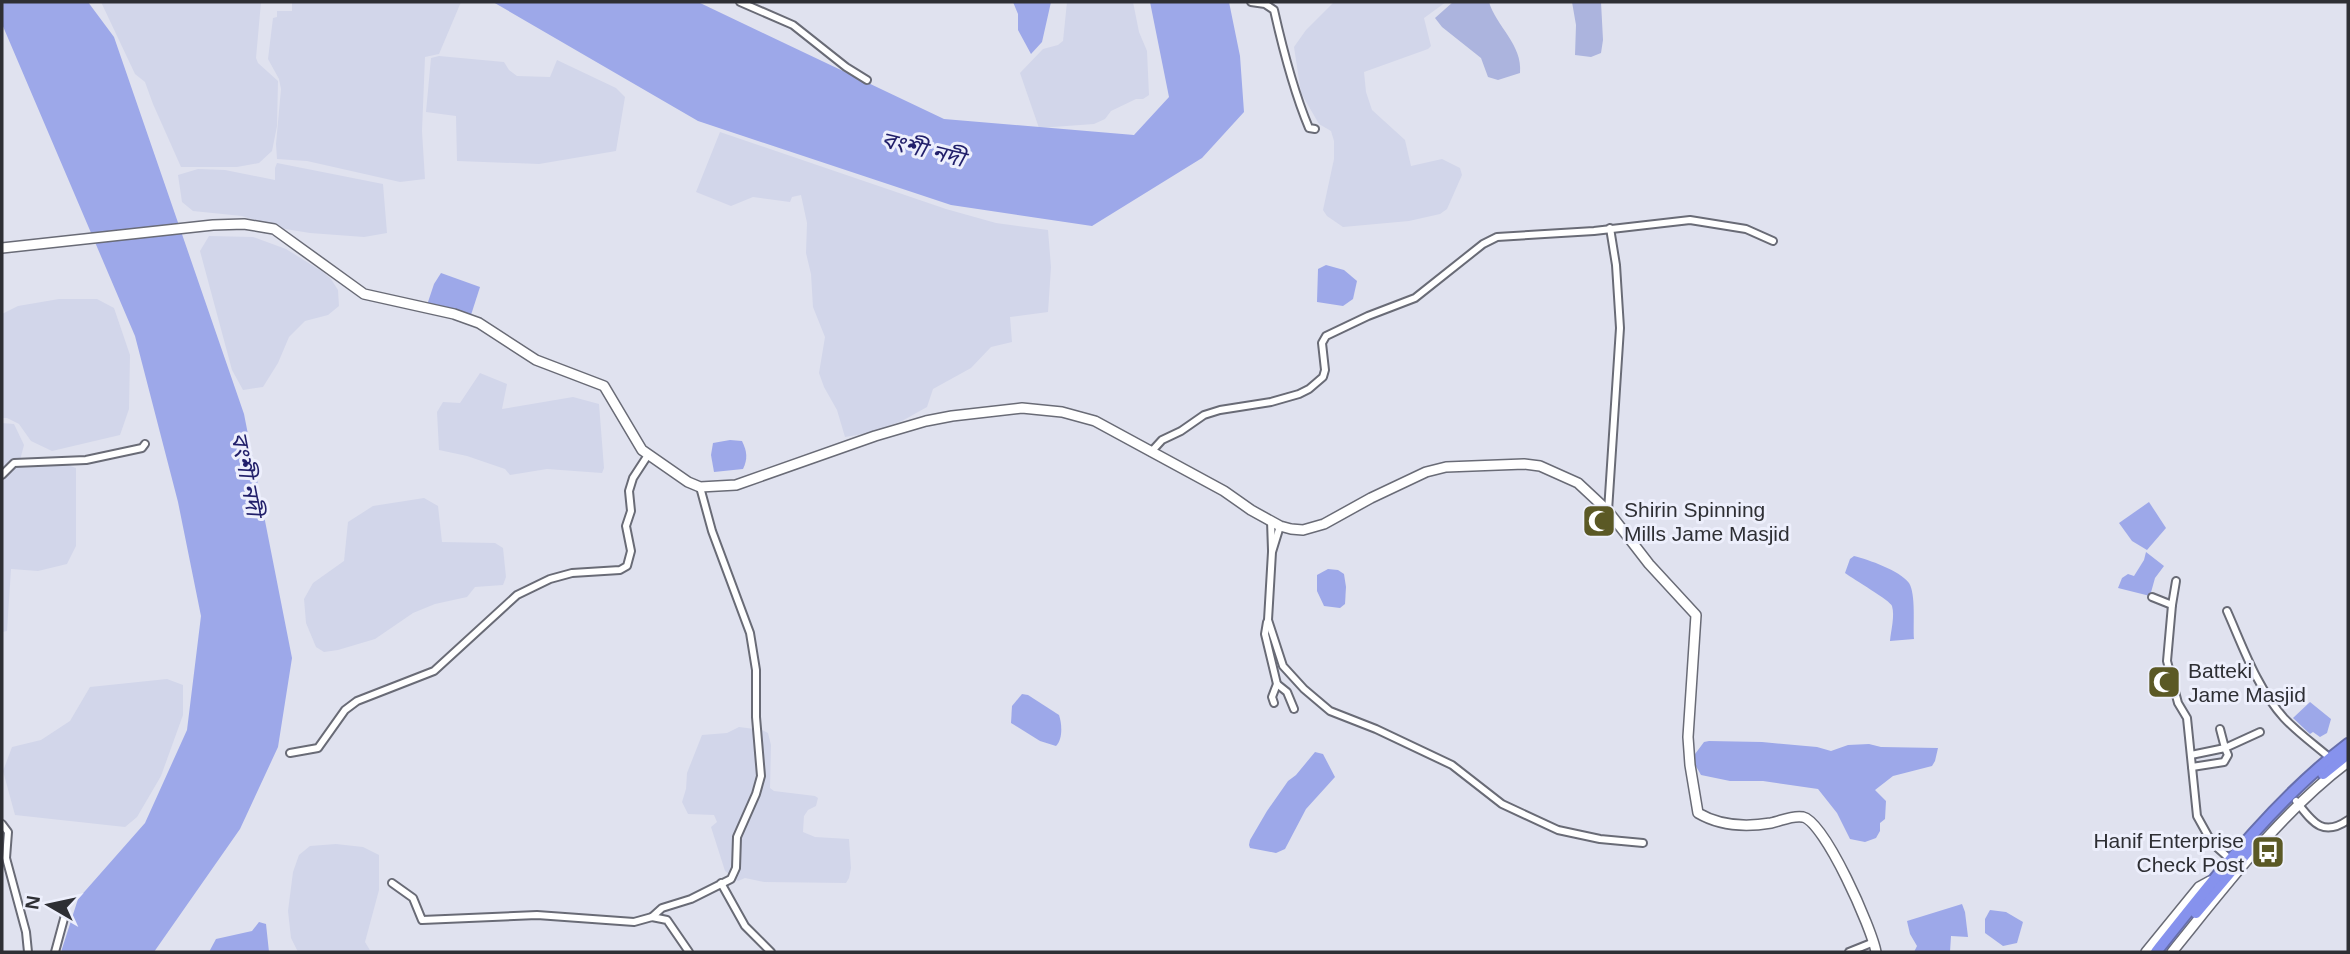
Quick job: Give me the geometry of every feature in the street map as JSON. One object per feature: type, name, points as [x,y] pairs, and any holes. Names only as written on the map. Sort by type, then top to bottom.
[{"type":"highway","points":[[2156,952],[2218,886],[2231,860],[2254,833],[2330,758],[2348,744]]},
{"type":"highway","points":[[2164,952],[2259,838],[2298,804],[2322,775],[2348,754]]},
{"type":"main road","points":[[3,248],[213,225],[244,224],[274,229],[364,294],[454,314],[479,323],[536,360],[604,386],[642,450],[688,482],[700,487],[736,485],[926,421],[1022,408],[1062,412],[1095,421],[1223,491],[1270,521],[1280,526],[1303,530],[1324,524],[1426,472],[1465,465],[1540,466],[1578,483],[1608,510],[1649,564],[1696,615],[1688,737],[1698,813],[1709,820],[1745,826],[1773,823],[1794,817],[1804,817],[1811,822],[1821,832],[1857,900],[1875,947]]},
{"type":"main road","points":[[2298,804],[2348,762]]},
{"type":"main road","points":[[2146,952],[2199,887],[2218,886]]},
{"type":"main road","points":[[2172,952],[2218,886]]},
{"type":"street","points":[[740,2],[793,25],[867,80]]},
{"type":"street","points":[[1251,2],[1265,4],[1274,10],[1284,56],[1302,112],[1309,128],[1315,128]]},
{"type":"street","points":[[1151,452],[1162,440],[1204,415],[1270,402],[1309,389],[1323,377],[1325,370],[1322,343],[1326,336],[1415,298],[1483,244],[1497,237],[1690,220],[1746,229],[1773,240]]},
{"type":"street","points":[[1608,510],[1620,328],[1616,265],[1610,229]]},
{"type":"street","points":[[2,475],[14,463],[86,460],[142,448],[145,444]]},
{"type":"street","points":[[290,753],[318,748],[345,710],[358,701],[433,671],[517,595],[550,579],[580,572],[620,570],[627,566],[631,551],[626,526],[631,511],[629,491],[633,478],[648,455]]},
{"type":"street","points":[[392,883],[413,898],[422,920],[537,915],[634,922],[652,917],[662,908],[691,899],[731,879],[736,868],[737,836],[761,776],[756,729],[756,670],[750,634],[712,531],[700,487]]},
{"type":"street","points":[[1270,521],[1272,552],[1265,634],[1277,684],[1272,697],[1274,703]]},
{"type":"street","points":[[1272,552],[1280,526]]},
{"type":"street","points":[[2176,581],[2167,661],[2178,703],[2187,718],[2197,816],[2212,843],[2231,860]]},
{"type":"street","points":[[2152,597],[2172,605]]},
{"type":"street","points":[[2227,611],[2254,673],[2269,699],[2284,718],[2330,758]]},
{"type":"street","points":[[1268,620],[1283,666],[1293,679],[1330,711],[1376,729],[1452,765],[1502,804],[1559,831],[1600,839],[1643,843]]},
{"type":"street","points":[[1277,684],[1287,692],[1294,709]]},
{"type":"street","points":[[2192,766],[2224,762],[2228,755],[2220,729]]},
{"type":"street","points":[[2191,755],[2225,748],[2260,732]]},
{"type":"street","points":[[2298,804],[2310,819],[2322,828],[2337,827],[2348,820]]},
{"type":"street","points":[[2,824],[8,832],[6,858],[26,932],[28,952]]},
{"type":"street","points":[[722,883],[745,926],[771,952]]},
{"type":"street","points":[[55,952],[65,915]]},
{"type":"street","points":[[652,917],[667,920],[689,952]]},
{"type":"street","points":[[1849,952],[1875,947]]},
{"type":"shaded area","points":[[101,2],[261,2],[256,58],[278,81],[277,126],[272,151],[259,163],[237,167],[181,167],[145,82],[135,74]]},
{"type":"shaded area","points":[[292,2],[461,2],[439,54],[425,57],[422,131],[425,179],[400,182],[307,161],[277,159],[281,89],[279,79],[268,59],[273,18],[277,17],[277,11],[292,11]]},
{"type":"shaded area","points":[[1067,2],[1133,2],[1139,32],[1147,51],[1149,95],[1111,111],[1105,119],[1094,124],[1039,128],[1020,73],[1043,49],[1063,41]]},
{"type":"shaded area","points":[[1334,2],[1446,2],[1424,18],[1431,46],[1428,49],[1364,72],[1366,92],[1372,110],[1405,140],[1411,166],[1442,159],[1460,168],[1462,175],[1447,209],[1440,214],[1409,221],[1343,227],[1323,210],[1334,159],[1334,141],[1331,131],[1319,124],[1301,93],[1294,47],[1306,30]]},
{"type":"shaded area","points":[[1453,2],[1489,2],[1517,53],[1520,73],[1498,80],[1488,77],[1481,58],[1442,27],[1435,18]]},
{"type":"shaded area","points":[[1572,2],[1601,2],[1601,53],[1591,57],[1575,55],[1576,25]]},
{"type":"shaded area","points":[[439,56],[504,62],[517,76],[550,77],[557,60],[616,88],[625,97],[616,151],[539,164],[457,161],[456,116],[426,112],[431,58]]},
{"type":"shaded area","points":[[720,132],[946,209],[996,223],[1048,230],[1051,267],[1048,312],[1010,317],[1012,342],[991,347],[971,368],[933,389],[927,407],[902,421],[869,433],[845,437],[837,410],[819,373],[825,337],[813,307],[811,274],[806,253],[807,223],[801,195],[792,197],[790,202],[753,197],[731,206],[696,192]]},
{"type":"shaded area","points":[[277,163],[383,184],[387,233],[364,237],[310,233],[279,228],[242,216],[193,211],[182,202],[178,175],[198,169],[225,170],[275,180]]},
{"type":"shaded area","points":[[209,236],[253,237],[286,249],[323,272],[338,290],[339,306],[328,315],[305,321],[289,337],[278,363],[263,387],[243,390],[232,370],[200,251]]},
{"type":"shaded area","points":[[59,299],[97,299],[114,308],[130,355],[129,409],[120,435],[52,451],[31,441],[19,424],[2,418],[2,314],[18,306]]},
{"type":"shaded area","points":[[480,373],[507,384],[502,409],[573,397],[599,404],[604,468],[602,473],[547,469],[510,475],[505,469],[439,450],[437,412],[443,402],[460,403]]},
{"type":"shaded area","points":[[2,423],[14,424],[24,445],[20,460],[65,464],[76,468],[76,546],[67,564],[38,571],[11,569],[7,631],[2,632]]},
{"type":"shaded area","points":[[424,498],[438,506],[442,542],[495,543],[503,548],[506,577],[503,585],[475,587],[467,597],[435,604],[413,613],[375,639],[324,652],[316,647],[306,623],[304,599],[313,583],[344,561],[348,522],[373,506]]},
{"type":"shaded area","points":[[167,679],[183,685],[183,715],[161,776],[137,817],[125,827],[15,815],[3,771],[12,747],[41,740],[70,721],[90,687]]},
{"type":"shaded area","points":[[739,727],[768,733],[771,745],[770,788],[774,791],[818,798],[816,806],[804,816],[803,832],[815,837],[849,839],[851,868],[846,883],[764,882],[745,878],[738,881],[725,871],[711,827],[717,822],[714,815],[688,814],[682,802],[687,773],[702,735],[727,733]]},
{"type":"shaded area","points":[[336,844],[363,847],[379,855],[379,890],[365,942],[371,952],[298,952],[291,938],[288,911],[293,872],[299,855],[310,846]]},
{"type":"water","name":"বংশী নদী","points":[[2,2],[88,2],[114,37],[244,414],[292,658],[278,747],[240,829],[154,952],[61,952],[78,899],[145,823],[187,730],[201,616],[178,502],[135,336],[2,24]]},
{"type":"water","name":"বংশী নদী","points":[[493,2],[698,2],[944,119],[1134,135],[1169,97],[1150,2],[1229,2],[1240,56],[1244,112],[1202,158],[1092,226],[951,205],[698,121]]},
{"type":"water","points":[[1013,2],[1051,2],[1042,42],[1031,54],[1018,30],[1018,14]]},
{"type":"water","points":[[1326,265],[1344,270],[1357,281],[1353,299],[1343,306],[1317,302],[1318,269]]},
{"type":"water","points":[[441,273],[480,287],[471,315],[427,305]]},
{"type":"water","points":[[742,441],[744,445],[746,458],[743,469],[714,472],[711,455],[713,443]]},
{"type":"water","points":[[2149,502],[2166,528],[2147,550],[2132,541],[2119,523]]},
{"type":"water","points":[[2146,552],[2164,566],[2155,578],[2150,596],[2118,588],[2122,578],[2128,574],[2134,576]]},
{"type":"water","points":[[1854,556],[1891,570],[1909,583],[1913,602],[1914,639],[1890,641],[1892,606],[1845,573],[1850,559]]},
{"type":"water","points":[[1328,569],[1344,574],[1345,604],[1340,608],[1324,606],[1317,591],[1317,575]]},
{"type":"water","points":[[1022,694],[1059,715],[1061,731],[1056,746],[1040,741],[1011,723],[1012,706]]},
{"type":"water","points":[[2310,702],[2331,719],[2327,733],[2320,737],[2313,732],[2310,734],[2293,718]]},
{"type":"water","points":[[1704,742],[1762,742],[1817,747],[1831,751],[1848,745],[1869,744],[1881,747],[1938,748],[1932,766],[1893,776],[1875,790],[1886,801],[1885,819],[1880,823],[1876,838],[1865,842],[1850,839],[1837,813],[1818,789],[1763,781],[1730,781],[1701,775],[1693,761]]},
{"type":"water","points":[[1315,752],[1323,754],[1335,777],[1306,809],[1285,849],[1276,853],[1250,848],[1250,840],[1267,811],[1288,781]]},
{"type":"water","points":[[1962,904],[1968,937],[1951,936],[1950,952],[1914,952],[1917,946],[1907,921]]},
{"type":"water","points":[[1990,910],[2006,912],[2023,922],[2017,943],[2003,946],[1985,933],[1985,919]]},
{"type":"water","points":[[259,922],[266,924],[269,952],[209,952],[216,939],[252,931]]},
{"type":"place","name":"Shirin Spinning Mills Jame Masjid","points":[[1599,521]]},
{"type":"place","name":"Batteki Jame Masjid","points":[[2164,682]]},
{"type":"place","name":"Hanif Enterprise Check Post","points":[[2268,852]]}]
